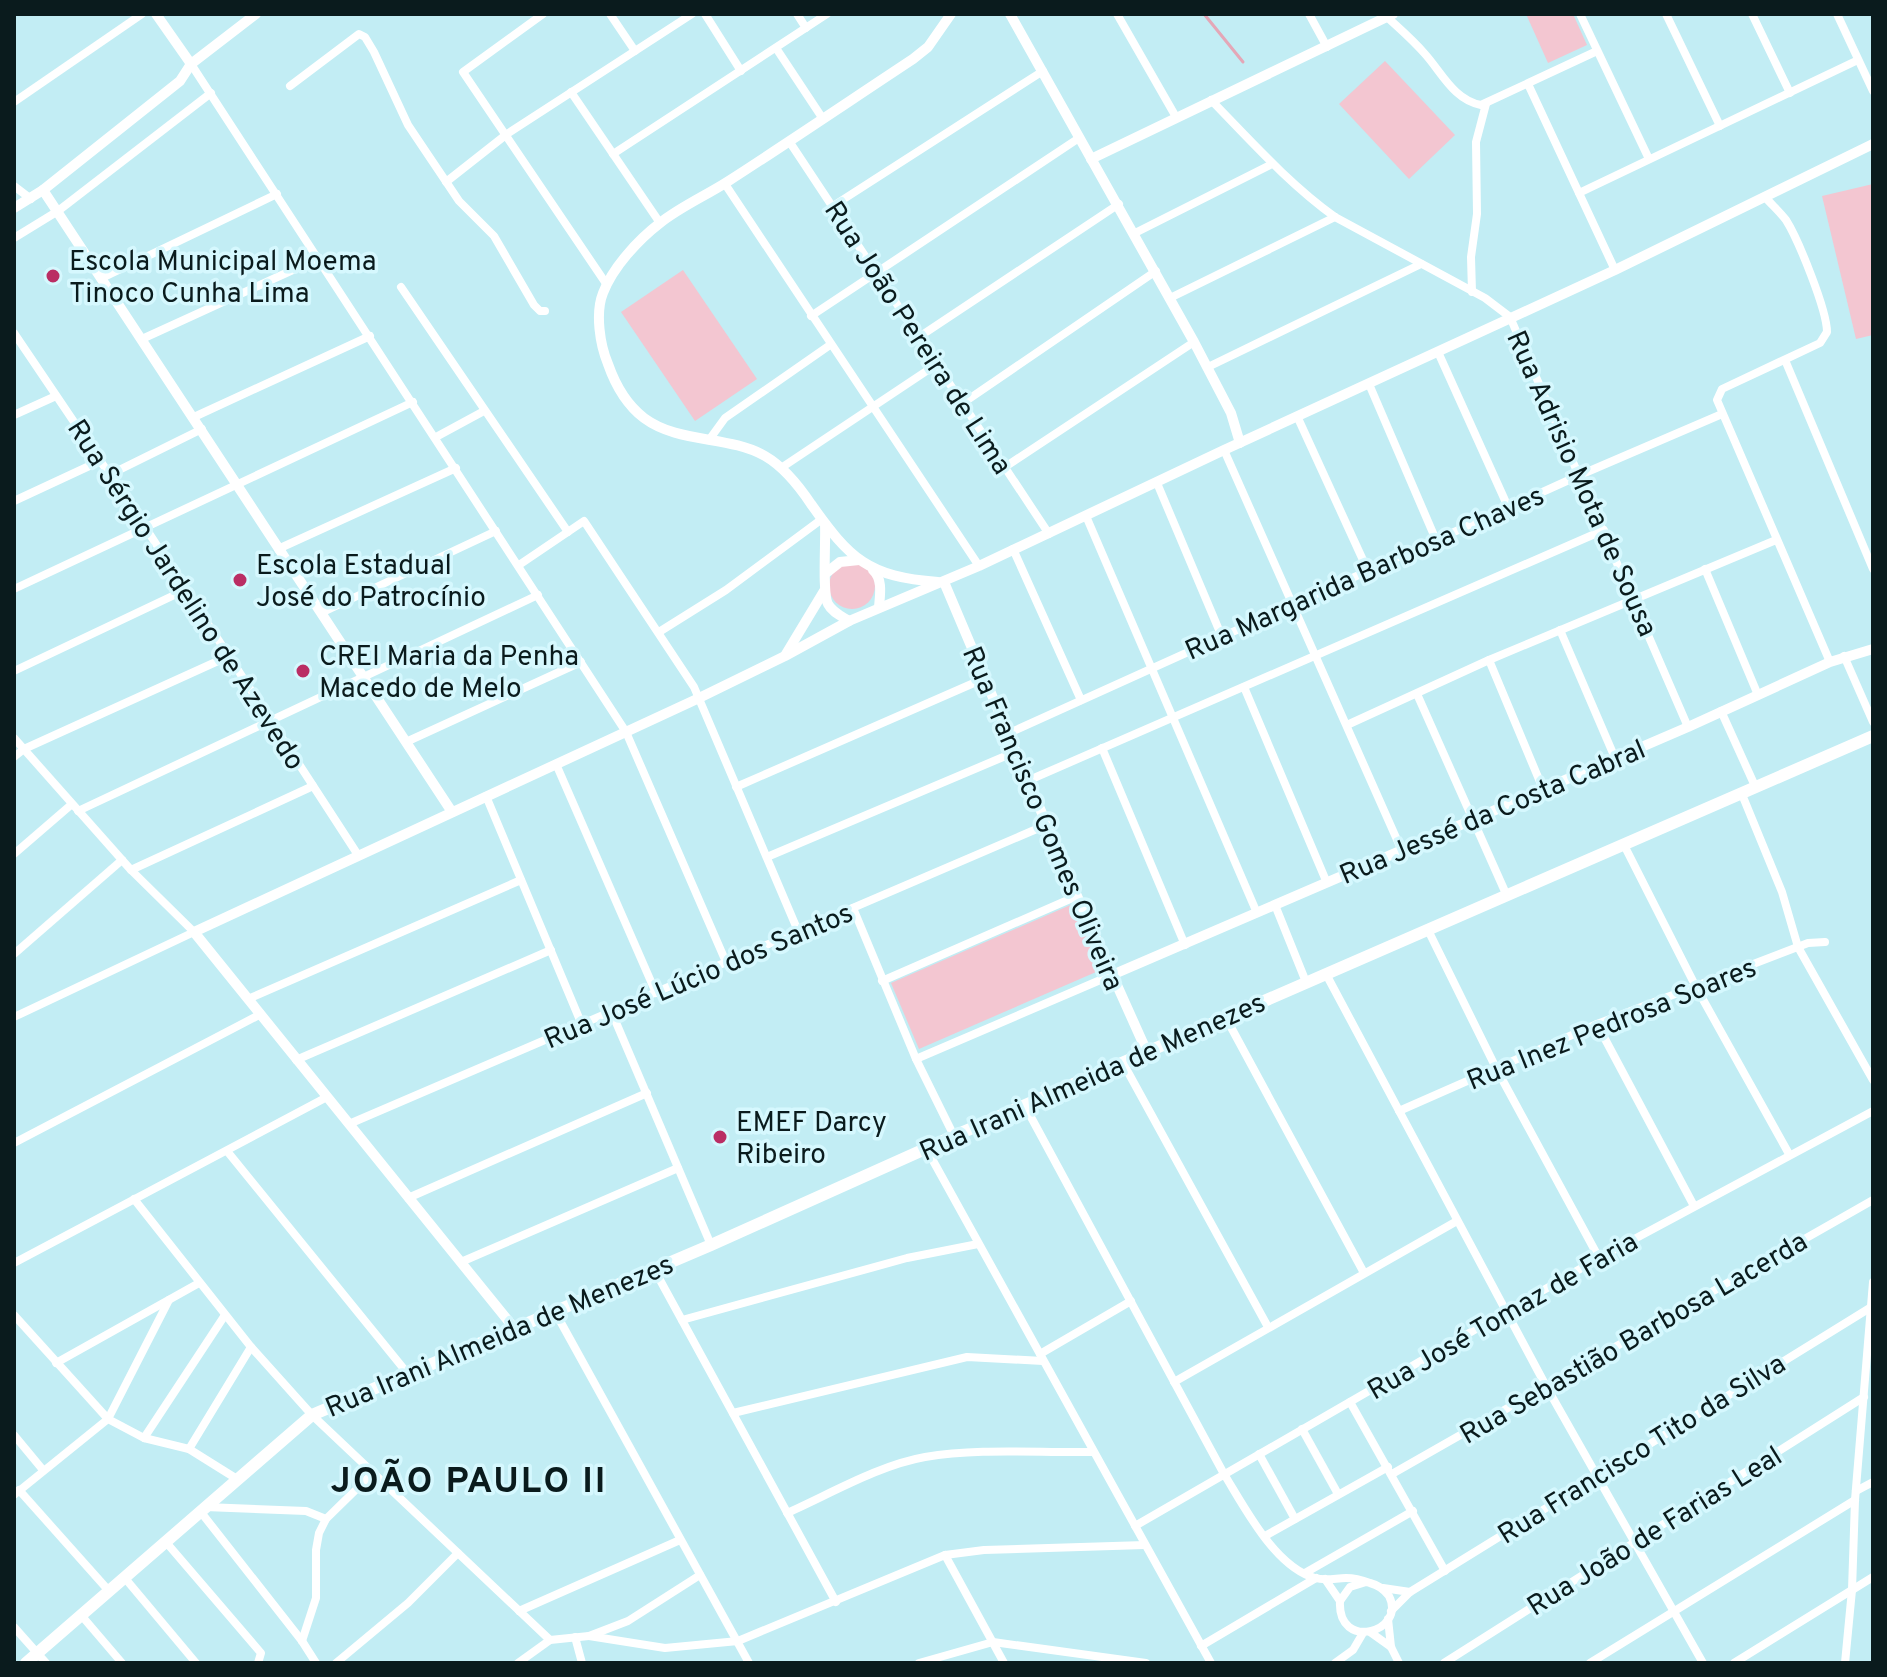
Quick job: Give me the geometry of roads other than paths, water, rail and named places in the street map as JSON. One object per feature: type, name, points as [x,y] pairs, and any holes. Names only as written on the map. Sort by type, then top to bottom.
[{"type":"main road","name":"Rua Irani Almeida de Menezes","points":[[26,1663],[42,1658],[81,1615],[312,1415],[711,1245],[926,1148],[1873,736]]},
{"type":"street","points":[[14,102],[142,14]]},
{"type":"street","points":[[156,14],[211,93],[626,732],[726,962]]},
{"type":"street","points":[[520,14],[528,25]]},
{"type":"street","points":[[543,14],[463,72],[607,285]]},
{"type":"street","points":[[610,14],[635,51]]},
{"type":"street","points":[[446,182],[507,134],[692,14]]},
{"type":"street","points":[[705,14],[741,71]]},
{"type":"street","points":[[797,14],[806,28]]},
{"type":"street","points":[[613,154],[827,14]]},
{"type":"street","points":[[879,607],[881,588],[878,573],[859,560],[781,468],[751,450],[676,434],[658,426],[635,409],[620,390],[603,353],[601,297],[623,261],[660,223],[725,184],[928,47],[951,14]]},
{"type":"street","points":[[1010,14],[1208,367],[1231,413],[1240,443]]},
{"type":"street","points":[[1117,14],[1176,117]]},
{"type":"street","points":[[1309,14],[1327,47]]},
{"type":"street","points":[[1580,14],[1649,159]]},
{"type":"street","points":[[1666,14],[1720,126]]},
{"type":"street","points":[[1752,14],[1790,93]]},
{"type":"street","points":[[1837,14],[1873,91]]},
{"type":"street","points":[[14,208],[43,190],[180,81],[191,64],[251,15]]},
{"type":"street","points":[[1091,159],[1390,15],[1454,90],[1473,104],[1486,104],[1597,51]]},
{"type":"street","points":[[290,86],[355,37],[362,35],[374,52],[408,125],[465,208],[494,236],[534,305],[545,311]]},
{"type":"street","points":[[776,48],[823,119]]},
{"type":"street","points":[[1579,193],[1858,60]]},
{"type":"street","points":[[833,206],[1043,71]]},
{"type":"street","points":[[1528,84],[1615,270]]},
{"type":"street","points":[[571,92],[660,223]]},
{"type":"street","points":[[14,238],[58,211],[211,93]]},
{"type":"street","name":"Rua Adrisio Mota de Sousa","points":[[1211,100],[1272,164],[1335,217],[1472,292],[1510,317],[1688,727]]},
{"type":"street","points":[[1472,292],[1471,257],[1477,214],[1476,142],[1486,104]]},
{"type":"street","points":[[811,316],[1079,138]]},
{"type":"street","name":"Rua João Pereira de Lima","points":[[789,141],[1049,534]]},
{"type":"street","points":[[14,1017],[697,699],[879,607],[944,582],[1049,534],[1615,270],[1873,144]]},
{"type":"street","points":[[1135,233],[1272,164]]},
{"type":"street","points":[[725,184],[979,566]]},
{"type":"street","points":[[14,186],[31,199]]},
{"type":"street","points":[[43,190],[452,812]]},
{"type":"street","points":[[102,278],[277,194]]},
{"type":"street","points":[[1765,197],[1784,216],[1794,233],[1827,324],[1827,332],[1820,343],[1731,385],[1718,395],[1718,406],[1830,662]]},
{"type":"street","points":[[919,337],[1119,204]]},
{"type":"street","points":[[1170,298],[1335,217]]},
{"type":"street","points":[[142,339],[319,258]]},
{"type":"street","points":[[1208,367],[1421,264]]},
{"type":"street","points":[[963,403],[1156,271]]},
{"type":"street","points":[[401,287],[568,532]]},
{"type":"street","name":"Rua Sérgio Jardelino de Azevedo","points":[[14,333],[145,527],[358,855]]},
{"type":"street","points":[[194,417],[370,336]]},
{"type":"street","points":[[1005,467],[1194,342]]},
{"type":"street","points":[[709,440],[725,418],[830,345]]},
{"type":"street","points":[[1438,352],[1508,507]]},
{"type":"street","points":[[1785,360],[1873,569]]},
{"type":"street","points":[[781,468],[937,364]]},
{"type":"street","points":[[1369,384],[1436,540]]},
{"type":"street","points":[[14,415],[56,396]]},
{"type":"street","points":[[14,589],[413,402]]},
{"type":"street","points":[[436,437],[484,411]]},
{"type":"street","name":"Rua Margarida Barbosa Chaves","points":[[1007,734],[1508,507],[1722,414]]},
{"type":"street","points":[[1297,416],[1368,571]]},
{"type":"street","points":[[109,475],[202,429]]},
{"type":"street","points":[[1224,450],[1402,851]]},
{"type":"street","points":[[14,501],[100,461]]},
{"type":"street","points":[[278,549],[456,468]]},
{"type":"street","points":[[1157,483],[1222,637]]},
{"type":"street","points":[[1086,516],[1257,913]]},
{"type":"street","points":[[519,565],[584,521],[688,677],[798,931]]},
{"type":"street","points":[[823,521],[826,602],[833,611],[849,621]]},
{"type":"street","points":[[659,632],[726,590],[823,521]]},
{"type":"street","name":"Rua Margarida Barbosa Chaves","points":[[1027,781],[1604,530]]},
{"type":"street","points":[[321,613],[496,531]]},
{"type":"street","points":[[1347,725],[1489,660],[1776,540]]},
{"type":"street","points":[[1013,549],[1081,700]]},
{"type":"street","points":[[826,573],[840,562],[859,560]]},
{"type":"street","points":[[1705,569],[1758,695]]},
{"type":"street","points":[[873,570],[909,580],[944,582]]},
{"type":"street","name":"Rua Francisco Gomes Oliveira","points":[[944,582],[1046,825],[1147,1052]]},
{"type":"street","points":[[14,671],[185,590]]},
{"type":"street","points":[[785,656],[824,591]]},
{"type":"street","points":[[14,854],[75,808],[538,595]]},
{"type":"street","points":[[1560,630],[1615,758]]},
{"type":"street","name":"Rua Jessé da Costa Cabral","points":[[1112,975],[1688,727],[1844,656],[1873,649]]},
{"type":"street","points":[[14,757],[24,749],[229,656]]},
{"type":"street","points":[[1844,656],[1873,722]]},
{"type":"street","points":[[1489,660],[1543,789]]},
{"type":"street","points":[[406,742],[581,662]]},
{"type":"street","points":[[736,787],[983,679]]},
{"type":"street","points":[[1244,687],[1327,883]]},
{"type":"street","points":[[1417,694],[1507,896]]},
{"type":"street","points":[[1721,711],[1755,786]]},
{"type":"street","points":[[14,738],[131,870],[194,932],[514,1328]]},
{"type":"street","points":[[1102,748],[1185,945]]},
{"type":"street","points":[[767,857],[1015,752]]},
{"type":"street","points":[[556,764],[656,993]]},
{"type":"street","points":[[131,870],[313,786]]},
{"type":"street","points":[[1741,792],[1782,892],[1798,947],[1873,1080]]},
{"type":"street","points":[[486,796],[582,1025]]},
{"type":"street","name":"Rua José Lúcio dos Santos","points":[[349,1124],[1046,825]]},
{"type":"street","points":[[1624,845],[1696,987],[1789,1154]]},
{"type":"street","points":[[14,954],[122,860]]},
{"type":"street","points":[[248,999],[521,880]]},
{"type":"street","points":[[882,981],[1077,896]]},
{"type":"street","points":[[1275,905],[1306,982]]},
{"type":"street","points":[[853,908],[916,1059],[954,1136]]},
{"type":"street","points":[[1428,930],[1496,1068],[1599,1258]]},
{"type":"street","name":"Rua Inez Pedrosa Soares","points":[[1399,1111],[1597,1024],[1798,947],[1816,941],[1825,942]]},
{"type":"street","points":[[296,1060],[551,950]]},
{"type":"street","points":[[1326,974],[1506,1313],[1703,1663]]},
{"type":"street","points":[[916,1059],[1112,975]]},
{"type":"street","points":[[612,1013],[711,1245]]},
{"type":"street","points":[[14,1143],[261,1014]]},
{"type":"street","points":[[1226,1018],[1364,1273]]},
{"type":"street","points":[[1597,1024],[1694,1206]]},
{"type":"street","points":[[1123,1063],[1268,1327]]},
{"type":"street","points":[[408,1198],[647,1093]]},
{"type":"street","points":[[14,1263],[327,1097]]},
{"type":"street","points":[[1025,1106],[1224,1474],[1265,1536],[1278,1552],[1305,1573],[1321,1579],[1355,1578],[1382,1588],[1410,1592]]},
{"type":"street","name":"Rua José Tomaz de Faria","points":[[1135,1526],[1599,1258],[1873,1111]]},
{"type":"street","points":[[926,1148],[1211,1663]]},
{"type":"street","points":[[227,1151],[408,1374]]},
{"type":"street","points":[[461,1262],[678,1168]]},
{"type":"street","points":[[134,1199],[251,1347],[312,1415],[550,1640]]},
{"type":"street","name":"Rua Sebastião Barbosa Lacerda","points":[[1265,1536],[1338,1494],[1390,1470],[1546,1386],[1873,1200]]},
{"type":"street","points":[[1174,1382],[1457,1221]]},
{"type":"street","points":[[682,1320],[894,1262],[978,1244]]},
{"type":"street","points":[[654,1269],[836,1602]]},
{"type":"street","points":[[1845,1663],[1873,1282]]},
{"type":"street","points":[[56,1363],[199,1283]]},
{"type":"street","points":[[109,1591],[17,1492],[108,1419],[169,1300]]},
{"type":"street","points":[[733,1413],[967,1357],[1041,1357],[1131,1301]]},
{"type":"street","name":"Rua Francisco Tito da Silva","points":[[1390,1615],[1410,1592],[1872,1306]]},
{"type":"street","points":[[554,1310],[749,1663]]},
{"type":"street","points":[[14,1315],[108,1419],[144,1438],[189,1449],[237,1479]]},
{"type":"street","points":[[144,1438],[225,1315]]},
{"type":"street","points":[[189,1449],[251,1347]]},
{"type":"street","name":"Rua João de Farias Leal","points":[[1444,1663],[1864,1397]]},
{"type":"street","points":[[1350,1402],[1445,1571]]},
{"type":"street","points":[[1302,1429],[1338,1494]]},
{"type":"street","points":[[14,1435],[43,1470]]},
{"type":"street","points":[[787,1513],[893,1465],[924,1457],[962,1453],[1092,1452]]},
{"type":"street","points":[[1259,1454],[1295,1519]]},
{"type":"street","points":[[302,1641],[316,1598],[316,1550],[326,1519],[373,1473]]},
{"type":"street","points":[[1590,1663],[1873,1482]]},
{"type":"street","points":[[202,1509],[306,1511],[326,1519]]},
{"type":"street","points":[[202,1509],[316,1663]]},
{"type":"street","points":[[1305,1573],[1413,1511]]},
{"type":"street","points":[[165,1540],[261,1653],[258,1663]]},
{"type":"street","points":[[519,1611],[680,1540]]},
{"type":"street","points":[[518,1663],[550,1640],[575,1637],[589,1636],[665,1648],[738,1641],[945,1555],[998,1549],[1145,1545]]},
{"type":"street","points":[[336,1663],[408,1603],[458,1553]]},
{"type":"street","points":[[945,1555],[1004,1663]]},
{"type":"street","points":[[589,1636],[628,1621],[700,1575]]},
{"type":"street","points":[[124,1577],[196,1663]]},
{"type":"street","points":[[1734,1663],[1873,1577]]},
{"type":"street","points":[[1201,1646],[1321,1579]]},
{"type":"street","points":[[1321,1579],[1340,1601],[1342,1619],[1351,1628],[1366,1632],[1391,1647]]},
{"type":"street","points":[[1340,1601],[1350,1587],[1366,1582]]},
{"type":"street","points":[[1382,1588],[1391,1602],[1391,1647],[1399,1663]]},
{"type":"street","points":[[81,1615],[122,1663]]},
{"type":"street","points":[[1335,1663],[1353,1650],[1366,1632],[1377,1630],[1390,1615]]},
{"type":"street","points":[[14,1627],[42,1658]]},
{"type":"street","points":[[575,1637],[582,1663]]},
{"type":"street","points":[[919,1663],[993,1642],[1146,1663]]},
{"type":"waterway","points":[[1204,14],[1243,62]]},
{"type":"place","name":"Escola Municipal Moema Tinoco Cunha Lima","points":[[53,276]]},
{"type":"place","name":"Escola Estadual José do Patrocínio","points":[[240,580]]},
{"type":"place","name":"CREI Maria da Penha Macedo de Melo","points":[[303,671]]},
{"type":"place","name":"EMEF Darcy Ribeiro","points":[[720,1137]]},
{"type":"district","name":"JOÃO PAULO II","points":[[469,1479]]}]
